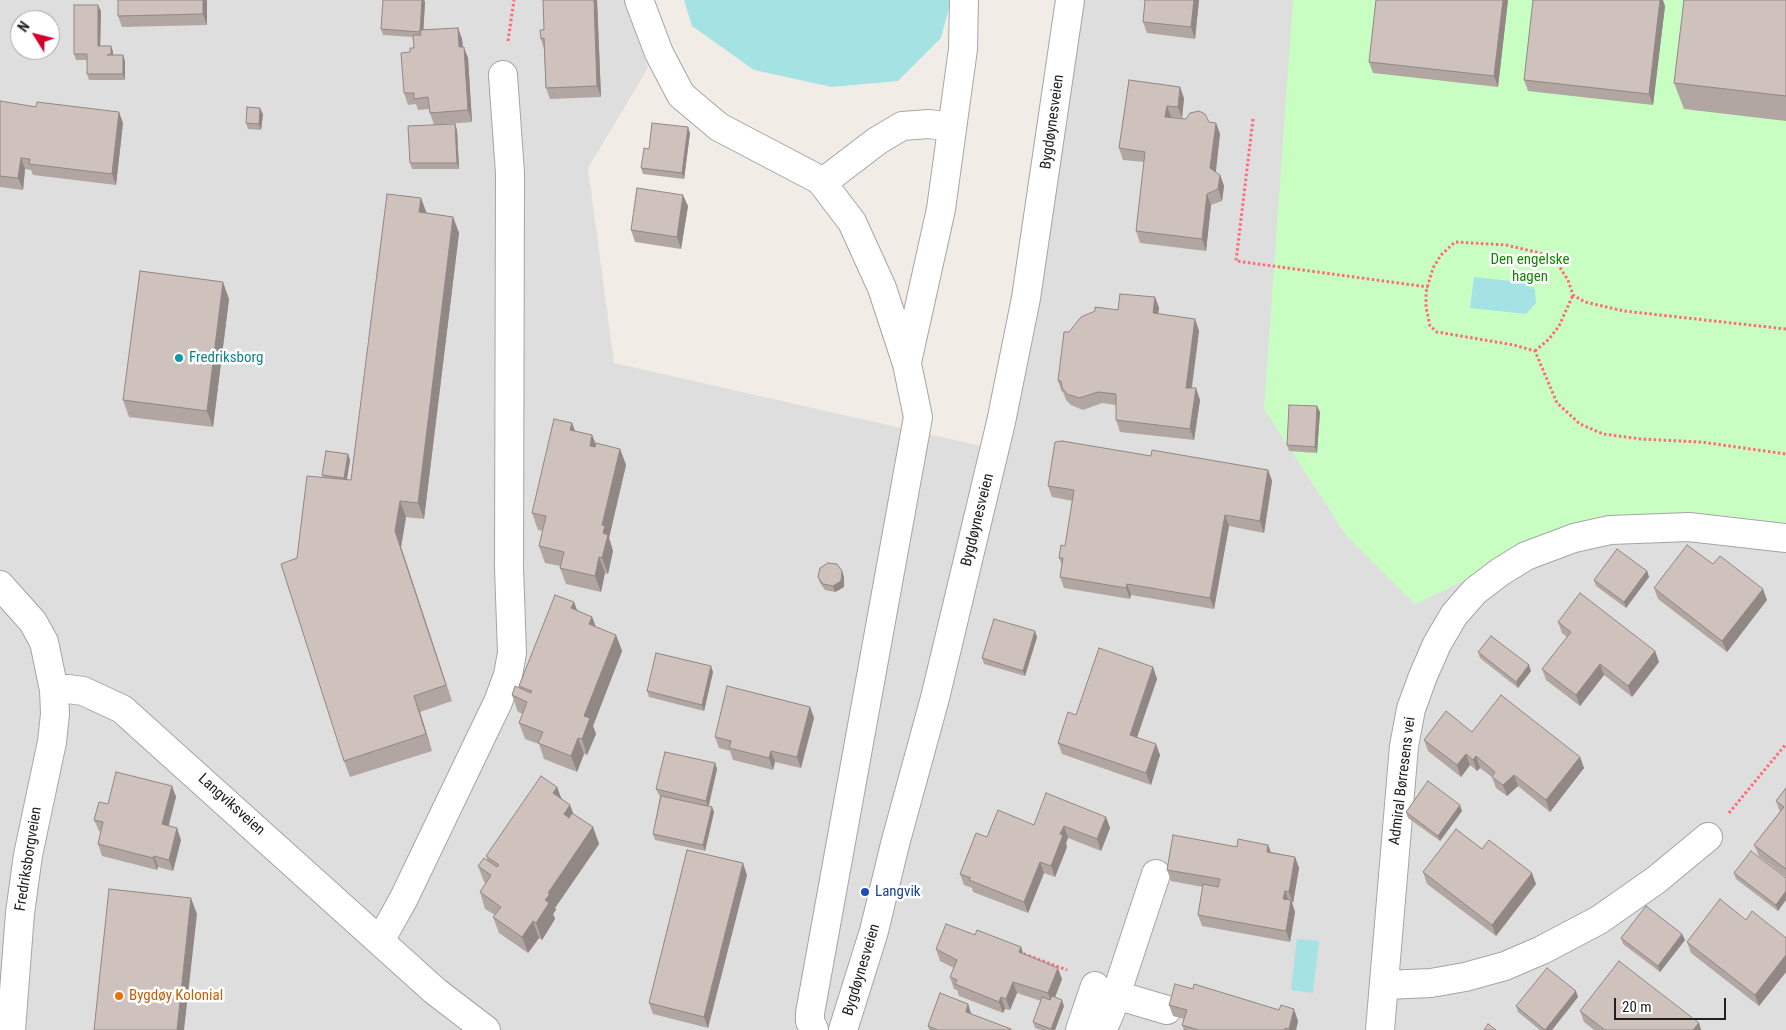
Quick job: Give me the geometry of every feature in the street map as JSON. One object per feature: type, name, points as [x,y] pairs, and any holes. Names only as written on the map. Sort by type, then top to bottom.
[{"type":"street","points":[[639,0],[659,53],[681,95],[719,127],[822,183],[855,230],[882,288],[907,364],[918,417],[810,1012],[810,1021],[814,1030]]},
{"type":"street","points":[[907,364],[941,210],[963,49],[964,0]]},
{"type":"street","name":"Bygdøynesveien","points":[[842,1030],[874,931],[897,835],[939,679],[999,432],[1026,298],[1070,0]]},
{"type":"street","points":[[380,941],[403,900],[498,702],[508,675],[512,654],[509,568],[510,173],[502,75]]},
{"type":"street","points":[[822,183],[878,141],[902,126],[929,124],[952,127]]},
{"type":"street","name":"Admiral Børresens vei","points":[[1380,1030],[1386,985],[1404,746],[1411,709],[1437,644],[1454,615],[1475,591],[1526,556],[1574,538],[1610,530],[1689,527],[1786,538]]},
{"type":"street","points":[[0,585],[33,622],[44,642],[54,690]]},
{"type":"street","name":"Langviksveien","points":[[54,690],[83,691],[122,709],[435,991],[486,1030]]},
{"type":"street","name":"Fredriksborgveien","points":[[11,1030],[20,913],[28,855],[52,742],[55,714],[54,690]]},
{"type":"street","points":[[1386,985],[1431,983],[1465,977],[1505,966],[1542,950],[1599,920],[1656,880],[1708,837]]},
{"type":"street","points":[[1080,1030],[1106,991],[1156,874]]},
{"type":"street","points":[[1106,991],[1167,1010]]},
{"type":"street","points":[[1098,1030],[1106,1022],[1106,991]]},
{"type":"path","points":[[502,75],[514,0]]},
{"type":"path","points":[[1253,119],[1236,261],[1428,287]]},
{"type":"path","points":[[1535,351],[1437,332],[1430,326],[1426,308],[1428,287],[1441,255],[1455,242],[1506,246],[1540,253],[1559,266],[1574,294],[1584,302],[1624,311],[1786,329]]},
{"type":"path","points":[[1535,351],[1549,339],[1559,326],[1574,294]]},
{"type":"path","points":[[1535,351],[1557,403],[1580,424],[1603,434],[1641,439],[1701,442],[1786,454]]},
{"type":"path","points":[[1708,837],[1786,744]]},
{"type":"path","points":[[1016,950],[1089,979],[1106,991]]},
{"type":"shaded area","points":[[0,0],[626,0],[648,68],[588,168],[614,363],[1003,451],[1079,0],[1786,0],[1786,1030],[0,1030]]},
{"type":"green space","name":"Den engelske hagen","points":[[1293,0],[1786,0],[1786,531],[1591,521],[1415,604],[1346,535],[1264,409]]},
{"type":"water","points":[[684,0],[951,0],[941,38],[898,81],[832,87],[754,70],[692,26]]},
{"type":"water","points":[[1474,277],[1529,283],[1535,290],[1536,303],[1526,314],[1470,308]]},
{"type":"water","points":[[1297,939],[1319,941],[1313,993],[1291,990]]},
{"type":"building","points":[[118,0],[203,0],[203,14],[118,16]]},
{"type":"building","points":[[383,0],[422,0],[420,32],[381,29]]},
{"type":"building","points":[[543,0],[594,0],[597,86],[546,88],[544,38],[541,39],[540,30],[544,30]]},
{"type":"building","points":[[1145,0],[1194,0],[1191,27],[1143,22]]},
{"type":"building","points":[[1376,0],[1503,0],[1494,76],[1369,62]]},
{"type":"building","points":[[1533,0],[1660,0],[1649,94],[1524,80]]},
{"type":"building","points":[[1684,0],[1786,0],[1786,96],[1674,83]]},
{"type":"building","points":[[74,5],[98,5],[98,46],[111,46],[111,54],[107,55],[123,55],[123,74],[87,74],[87,54],[74,54]]},
{"type":"building","points":[[458,28],[459,47],[464,47],[468,110],[430,113],[428,97],[414,99],[414,93],[404,93],[401,53],[410,52],[410,48],[414,48],[413,35],[421,35],[420,30]]},
{"type":"building","points":[[1129,80],[1180,87],[1178,107],[1167,106],[1165,117],[1186,119],[1190,113],[1199,111],[1205,114],[1209,122],[1216,123],[1210,168],[1220,175],[1218,189],[1207,194],[1202,239],[1136,231],[1145,152],[1119,148]]},
{"type":"building","points":[[0,101],[36,107],[37,102],[119,112],[112,174],[29,164],[30,159],[21,158],[18,178],[0,176]]},
{"type":"building","points":[[247,107],[260,108],[259,124],[246,123]]},
{"type":"building","points":[[652,123],[688,127],[682,173],[641,168],[644,148],[649,149]]},
{"type":"building","points":[[455,124],[457,163],[410,163],[408,126]]},
{"type":"building","points":[[637,188],[683,195],[677,237],[631,230]]},
{"type":"building","points":[[387,194],[421,198],[419,212],[453,217],[418,503],[400,501],[395,531],[446,685],[414,696],[426,734],[344,761],[281,564],[297,558],[307,476],[351,480]]},
{"type":"building","name":"Fredriksborg","points":[[140,271],[223,282],[207,411],[123,400]]},
{"type":"building","points":[[1120,294],[1155,297],[1153,313],[1195,319],[1186,388],[1196,388],[1190,429],[1116,420],[1116,394],[1098,392],[1079,398],[1067,394],[1062,388],[1061,381],[1058,381],[1064,332],[1069,332],[1081,317],[1095,311],[1095,307],[1118,310]]},
{"type":"building","points":[[1289,405],[1317,406],[1315,447],[1287,445]]},
{"type":"building","points":[[554,419],[572,423],[570,430],[592,435],[590,446],[595,447],[596,443],[620,449],[602,525],[605,526],[603,533],[608,535],[602,558],[599,557],[595,576],[560,568],[564,552],[539,546],[546,516],[532,513]]},
{"type":"building","points":[[1062,441],[1151,456],[1152,450],[1268,470],[1260,521],[1225,515],[1210,598],[1127,584],[1126,588],[1060,577],[1063,558],[1059,558],[1061,545],[1065,546],[1074,490],[1048,486],[1055,442]]},
{"type":"building","points":[[326,451],[348,454],[344,478],[322,475]]},
{"type":"building","points":[[1687,545],[1713,564],[1720,556],[1763,589],[1722,641],[1654,588]]},
{"type":"building","points":[[1617,549],[1647,571],[1624,602],[1594,580]]},
{"type":"building","points":[[828,563],[837,564],[842,571],[841,581],[833,586],[823,584],[818,577],[820,568]]},
{"type":"building","points":[[1580,593],[1655,651],[1628,686],[1600,664],[1576,695],[1542,669],[1571,632],[1558,622]]},
{"type":"building","points":[[555,595],[574,602],[571,608],[592,617],[589,624],[616,635],[584,716],[590,718],[582,739],[578,738],[571,756],[538,743],[543,732],[519,723],[527,702],[512,695],[515,686],[531,693],[532,691],[519,686]]},
{"type":"building","points":[[994,619],[1035,631],[1023,671],[982,658]]},
{"type":"building","points":[[1491,636],[1529,665],[1516,682],[1478,652]]},
{"type":"building","points":[[1099,648],[1153,667],[1130,735],[1156,744],[1146,773],[1058,743],[1068,712],[1076,715]]},
{"type":"building","points":[[656,653],[711,666],[702,705],[647,691]]},
{"type":"building","points":[[727,686],[810,707],[797,757],[771,751],[769,758],[729,748],[731,741],[715,737]]},
{"type":"building","points":[[1501,695],[1580,757],[1546,800],[1514,775],[1503,785],[1492,777],[1495,772],[1476,756],[1473,760],[1466,754],[1457,765],[1424,740],[1446,711],[1472,732]]},
{"type":"building","points":[[665,752],[715,763],[706,801],[656,789]]},
{"type":"building","points":[[116,772],[172,786],[162,824],[177,828],[169,860],[154,856],[153,858],[98,844],[103,822],[94,820],[99,802],[108,804]]},
{"type":"building","points":[[541,776],[557,787],[553,793],[570,805],[564,814],[569,818],[572,813],[593,827],[548,893],[550,894],[545,900],[549,903],[536,923],[533,921],[522,937],[493,917],[501,907],[480,892],[491,875],[478,866],[484,858],[497,867],[499,865],[486,856]]},
{"type":"building","points":[[1428,781],[1460,805],[1438,836],[1406,812]]},
{"type":"building","points":[[1786,788],[1786,869],[1754,845],[1784,807],[1776,801]]},
{"type":"building","points":[[1046,793],[1106,817],[1097,839],[1064,826],[1060,834],[1063,835],[1051,866],[1040,862],[1024,902],[969,880],[971,878],[960,874],[976,833],[987,837],[998,810],[1034,825]]},
{"type":"building","points":[[661,796],[712,807],[703,845],[653,834]]},
{"type":"building","points":[[1456,829],[1482,849],[1489,840],[1532,873],[1492,925],[1423,872]]},
{"type":"building","points":[[1173,835],[1237,847],[1238,839],[1268,845],[1267,852],[1295,857],[1289,892],[1285,891],[1283,899],[1291,900],[1286,931],[1198,915],[1203,884],[1218,887],[1220,879],[1167,870]]},
{"type":"building","points":[[687,850],[743,863],[704,1017],[649,1003]]},
{"type":"building","points":[[1751,851],[1786,878],[1786,891],[1776,905],[1734,873]]},
{"type":"building","points":[[109,889],[191,898],[177,1030],[94,1030]]},
{"type":"building","points":[[1720,899],[1746,920],[1752,911],[1786,938],[1786,955],[1755,995],[1687,942]]},
{"type":"building","points":[[1646,906],[1682,934],[1658,966],[1621,938]]},
{"type":"building","points":[[946,924],[975,935],[977,930],[1021,947],[1019,952],[1058,968],[1048,993],[1013,982],[1006,999],[1001,997],[999,1002],[955,984],[957,980],[950,977],[957,960],[936,949]]},
{"type":"building","points":[[1619,961],[1699,1023],[1693,1030],[1605,1030],[1580,1011]]},
{"type":"building","points":[[1547,968],[1576,991],[1545,1030],[1516,1006]]},
{"type":"building","points":[[1175,984],[1193,989],[1194,984],[1279,1010],[1281,1005],[1294,1009],[1289,1029],[1198,1030],[1182,1025],[1187,1010],[1169,1005]]},
{"type":"building","points":[[940,993],[968,1004],[966,1012],[1011,1030],[938,1030],[928,1026]]},
{"type":"building","points":[[1052,996],[1062,1000],[1051,1029],[1033,1022],[1042,997],[1050,1000]]},
{"type":"building","points":[[1488,1024],[1496,1030],[1484,1030]]},
{"type":"place","name":"Fredriksborg","points":[[179,358]]},
{"type":"place","name":"Langvik","points":[[865,892]]},
{"type":"place","name":"Bygdøy Kolonial","points":[[119,996]]}]
